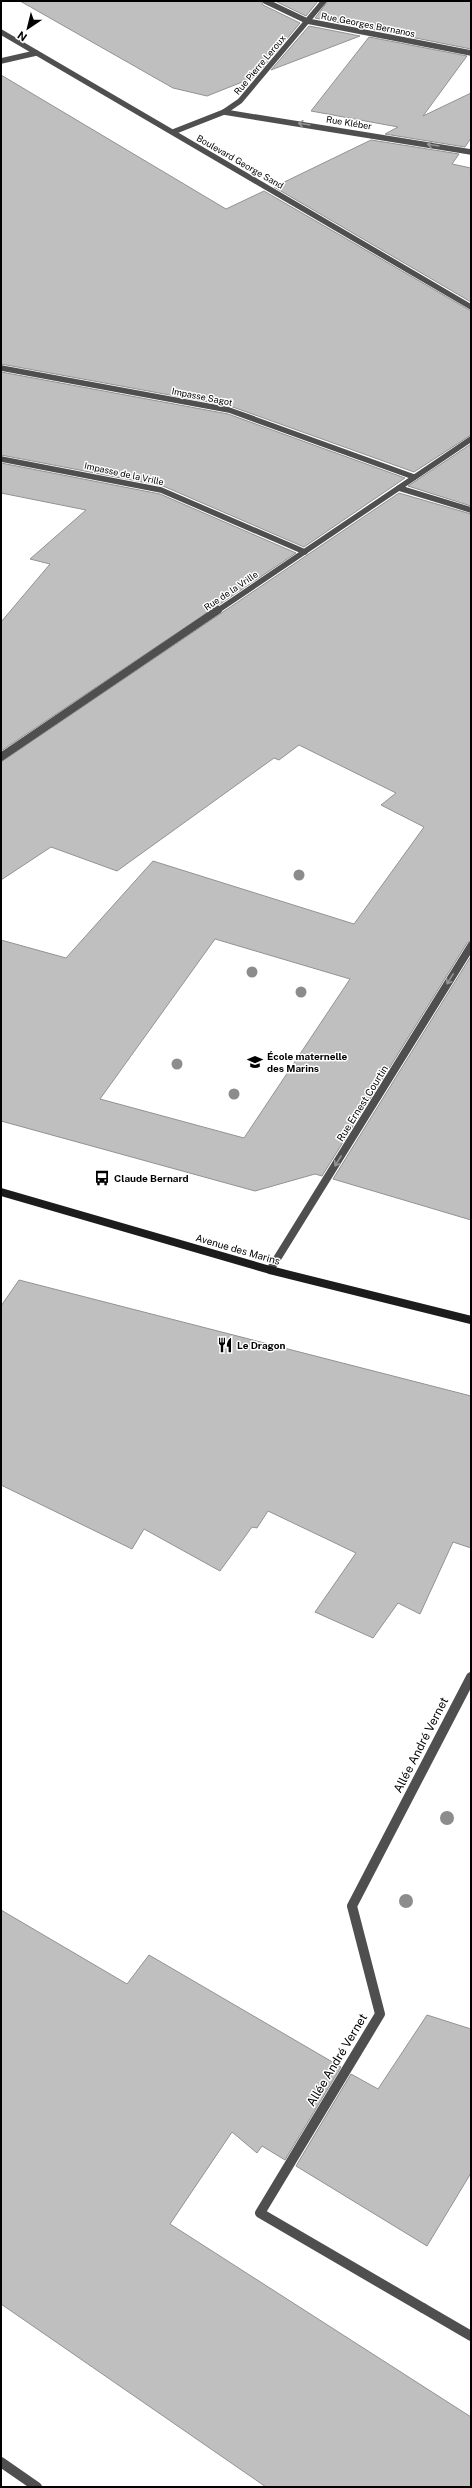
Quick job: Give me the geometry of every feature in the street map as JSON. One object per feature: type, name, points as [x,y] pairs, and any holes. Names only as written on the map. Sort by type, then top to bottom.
[{"type":"main road","name":"Avenue des Marins","points":[[1,1192],[270,1270],[471,1320]]},
{"type":"street","name":"Rue Georges Bernanos","points":[[265,1],[306,21],[471,53]]},
{"type":"street","name":"Rue Pierre Leroux","points":[[174,132],[224,112],[240,101],[324,1]]},
{"type":"street","name":"Boulevard George Sand","points":[[1,32],[471,307]]},
{"type":"street","points":[[1,61],[8,61],[36,53]]},
{"type":"street","name":"Rue Kléber","points":[[224,112],[471,152]]},
{"type":"street","name":"Impasse Sagot","points":[[1,368],[229,410],[414,477]]},
{"type":"street","name":"Rue de la Vrille","points":[[1,757],[471,439]]},
{"type":"street","name":"Impasse de la Vrille","points":[[1,459],[161,490],[304,552]]},
{"type":"street","points":[[399,488],[471,510]]},
{"type":"street","name":"Rue Ernest Courtin","points":[[270,1270],[471,946]]},
{"type":"street","name":"Allée André Vernet","points":[[471,1677],[352,1906],[380,2014],[260,2213],[471,2336]]},
{"type":"street","points":[[1,2462],[37,2487]]},
{"type":"building","points":[[20,1],[261,1],[263,5],[300,23],[255,77],[207,96],[173,88]]},
{"type":"building","points":[[275,1],[318,1],[306,16]]},
{"type":"building","points":[[328,1],[471,1],[471,49],[315,18]]},
{"type":"building","points":[[309,26],[360,36],[271,70]]},
{"type":"building","points":[[369,37],[467,56],[423,116],[471,93],[471,138],[465,147],[385,134],[398,127],[311,111]]},
{"type":"building","points":[[1,75],[226,209],[264,191],[471,311],[471,435],[414,472],[230,406],[1,364]]},
{"type":"building","points":[[371,140],[459,154],[452,164],[471,168],[471,302],[274,187]]},
{"type":"building","points":[[1,372],[228,414],[405,478],[304,547],[163,486],[1,455]]},
{"type":"building","points":[[471,444],[471,506],[408,486]]},
{"type":"building","points":[[1,463],[160,494],[296,553],[1,751],[1,622],[50,564],[30,559],[86,510],[1,493]]},
{"type":"building","points":[[399,493],[471,514],[471,941],[467,943],[322,1176],[315,1174],[255,1191],[1,1121],[1,940],[66,958],[153,861],[354,924],[424,827],[381,805],[396,793],[299,745],[279,760],[274,758],[117,871],[51,847],[1,880],[1,762]],"holes":[[[215,939],[350,979],[244,1138],[100,1099]]]},
{"type":"building","points":[[471,956],[471,1220],[333,1179]]},
{"type":"building","points":[[19,1280],[471,1396],[471,1548],[453,1542],[420,1614],[398,1603],[373,1638],[315,1612],[356,1553],[268,1511],[257,1528],[252,1527],[220,1571],[144,1529],[132,1549],[1,1485],[1,1306]]},
{"type":"building","points":[[1,1910],[127,1984],[149,1955],[341,2067],[285,2160],[262,2146],[257,2153],[232,2132],[170,2224],[471,2417],[471,2487],[266,2487],[1,2304]]},
{"type":"building","points":[[427,2015],[471,2029],[471,2173],[427,2246],[296,2166],[351,2074],[378,2089]]},
{"type":"place","name":"École maternelle des Marins","points":[[255,1062]]},
{"type":"place","name":"Claude Bernard","points":[[102,1178]]},
{"type":"place","name":"Le Dragon","points":[[225,1345]]}]
